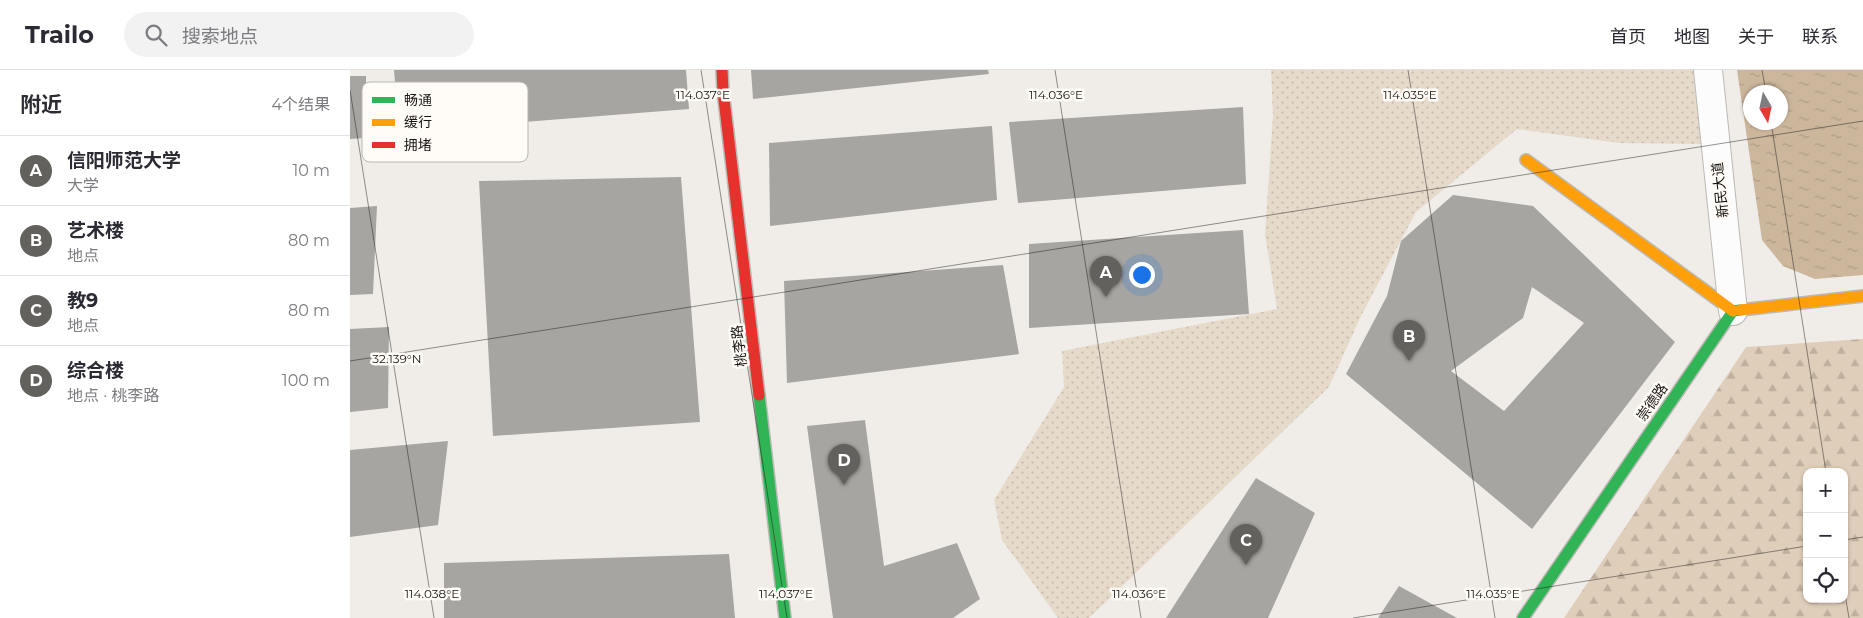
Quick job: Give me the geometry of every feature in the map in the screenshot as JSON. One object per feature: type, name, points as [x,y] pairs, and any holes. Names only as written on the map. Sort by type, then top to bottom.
[{"type":"street","name":"桃李路","points":[[722,70],[785,618]]},
{"type":"street","name":"新民大道","points":[[1708,70],[1733,311]]},
{"type":"street","points":[[1526,160],[1733,311],[1863,296]]},
{"type":"street","name":"崇德路","points":[[1523,618],[1733,311]]},
{"type":"green space","points":[[1863,339],[1863,618],[1564,618],[1746,347]]},
{"type":"shaded area","points":[[1271,70],[1693,70],[1702,144],[1619,143],[1517,129],[1416,212],[1361,316],[1329,387],[1089,618],[1058,618],[1002,540],[994,500],[1064,387],[1062,351],[1277,309],[1265,234],[1273,116]]},
{"type":"water","points":[[1737,70],[1863,70],[1863,275],[1815,279],[1783,266],[1762,240],[1746,130],[1788,130],[1788,85],[1743,85],[1743,111]]},
{"type":"building","points":[[394,70],[686,70],[689,109],[528,122],[528,82],[395,82]]},
{"type":"building","points":[[751,70],[988,70],[989,74],[753,99]]},
{"type":"building","points":[[350,76],[366,76],[366,82],[362,82],[362,138],[350,139]]},
{"type":"building","points":[[1243,107],[1246,184],[1018,203],[1009,122]]},
{"type":"building","points":[[992,126],[997,200],[770,226],[769,143]]},
{"type":"building","points":[[681,177],[700,422],[493,436],[479,181]]},
{"type":"building","points":[[1453,195],[1533,206],[1675,342],[1532,529],[1346,374],[1387,296],[1401,241]],"holes":[[[1532,287],[1584,323],[1504,411],[1451,371],[1523,318]]]},
{"type":"building","points":[[377,206],[373,294],[350,295],[350,208]]},
{"type":"building","points":[[1243,230],[1249,314],[1029,328],[1029,244]]},
{"type":"building","points":[[1003,265],[1019,354],[787,383],[784,281]]},
{"type":"building","points":[[389,327],[388,408],[350,412],[350,329]]},
{"type":"building","points":[[865,420],[884,566],[957,543],[980,599],[953,618],[833,618],[807,426]]},
{"type":"building","points":[[448,441],[438,525],[350,537],[350,450]]},
{"type":"building","points":[[1256,478],[1315,513],[1268,618],[1166,618]]},
{"type":"building","points":[[729,554],[735,618],[444,618],[444,563]]},
{"type":"building","points":[[1399,586],[1457,618],[1378,618]]},
{"type":"traffic: fast","points":[[1523,618],[1733,311],[1740,310]]},
{"type":"traffic: fast","points":[[759,395],[785,618]]},
{"type":"traffic: slow","points":[[1526,160],[1733,311]]},
{"type":"traffic: slow","points":[[1740,310],[1863,296]]},
{"type":"traffic: jam","points":[[722,70],[759,395]]},
{"type":"place","name":"信阳师范大学","points":[[1106,297]]},
{"type":"place","name":"艺术楼","points":[[1409,361]]},
{"type":"place","name":"综合楼","points":[[844,485]]},
{"type":"place","name":"教9","points":[[1246,565]]}]
